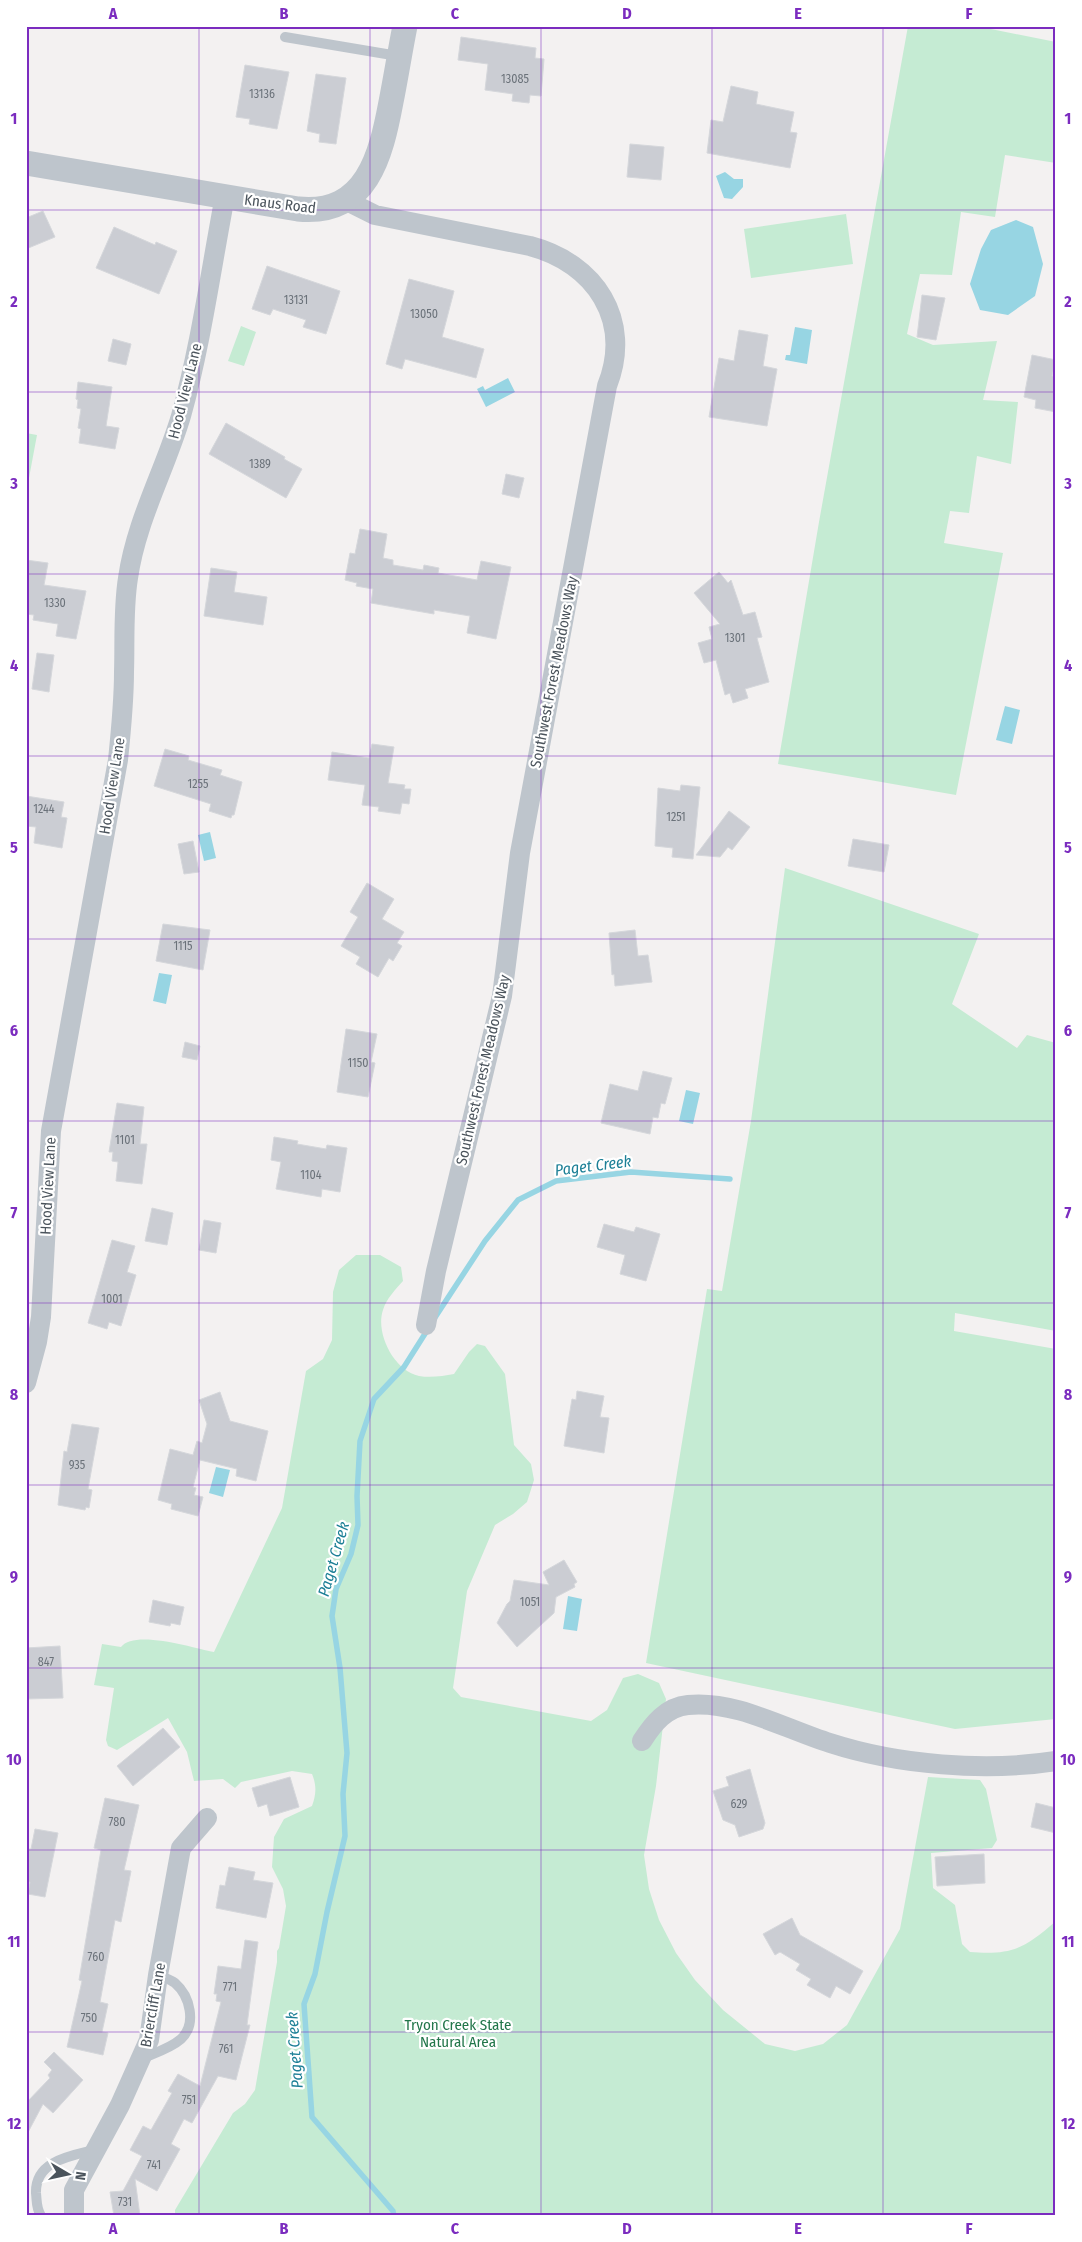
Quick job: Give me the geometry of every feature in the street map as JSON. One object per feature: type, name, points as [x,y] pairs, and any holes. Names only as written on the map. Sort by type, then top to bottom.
[{"type":"street","name":"Knaus Road","points":[[26,162],[314,210],[335,206],[345,200],[363,183],[379,155],[405,26]]},
{"type":"street","name":"Hood View Lane","points":[[26,1383],[37,1342],[42,1309],[51,1131],[118,760],[124,706],[124,617],[128,578],[139,528],[171,447],[181,415],[194,360],[225,196]]},
{"type":"street","name":"Southwest Forest Meadows Way","points":[[345,200],[375,215],[530,246],[547,250],[566,259],[582,271],[595,286],[605,302],[612,321],[615,340],[614,361],[520,853],[502,996],[436,1271],[426,1325]]},
{"type":"street","points":[[642,1741],[652,1725],[668,1710],[685,1705],[704,1704],[725,1706],[831,1743],[883,1757],[996,1766],[1056,1761]]},
{"type":"street","name":"Briercliff Lane","points":[[74,2216],[74,2190],[142,2058],[149,2040],[158,1975],[181,1848],[207,1818]]},
{"type":"lane","points":[[285,38],[399,57]]},
{"type":"lane","points":[[142,2058],[164,2050],[181,2039],[187,2031],[190,2014],[187,1997],[175,1983],[158,1975]]},
{"type":"lane","points":[[41,2216],[37,2209],[36,2189],[42,2171],[60,2158],[94,2150]]},
{"type":"green space","points":[[908,26],[976,26],[1056,42],[1056,163],[1005,155],[995,217],[961,212],[952,275],[920,274],[907,334],[933,345],[997,341],[983,400],[1018,402],[1011,464],[977,456],[969,513],[950,511],[944,543],[1003,553],[956,795],[778,764],[819,522]]},
{"type":"green space","points":[[846,214],[853,264],[751,278],[744,229]]},
{"type":"green space","points":[[241,326],[256,332],[244,366],[228,361]]},
{"type":"green space","points":[[26,433],[37,435],[26,494]]},
{"type":"green space","points":[[785,868],[979,934],[952,1004],[1017,1048],[1027,1035],[1056,1043],[1056,1331],[955,1313],[954,1331],[1056,1349],[1056,1719],[955,1729],[646,1663],[707,1289],[722,1291],[751,1121]]},
{"type":"green space","name":"Tryon Creek State Natural Area","points":[[356,1255],[380,1255],[401,1267],[403,1281],[386,1302],[381,1319],[384,1340],[389,1350],[402,1367],[410,1373],[428,1377],[454,1374],[477,1344],[485,1346],[505,1374],[514,1445],[531,1464],[534,1480],[527,1502],[513,1514],[495,1525],[467,1591],[453,1688],[461,1697],[591,1721],[607,1710],[623,1678],[638,1674],[659,1683],[666,1699],[656,1786],[644,1855],[649,1889],[659,1920],[676,1953],[695,1980],[723,2010],[765,2044],[795,2051],[823,2044],[847,2025],[900,1929],[928,1777],[980,1780],[986,1789],[997,1840],[992,1848],[931,1853],[933,1888],[955,1905],[962,1944],[970,1952],[997,1952],[1017,1948],[1035,1938],[1056,1921],[1056,2216],[175,2216],[175,2210],[233,2113],[245,2104],[255,2090],[286,1906],[283,1889],[272,1867],[274,1837],[284,1819],[312,1806],[315,1783],[312,1774],[292,1771],[241,1782],[235,1788],[223,1779],[194,1781],[187,1752],[168,1718],[117,1750],[108,1746],[106,1740],[114,1688],[94,1685],[102,1644],[121,1647],[128,1642],[138,1640],[165,1641],[214,1652],[282,1508],[306,1371],[323,1359],[332,1340],[333,1292],[339,1270]]},
{"type":"water","points":[[725,172],[734,179],[743,179],[743,187],[732,199],[724,198],[716,176]]},
{"type":"water","points":[[1016,220],[1033,227],[1043,264],[1035,296],[1008,315],[980,310],[970,284],[981,249],[991,230]]},
{"type":"water","points":[[795,327],[812,330],[807,364],[785,360],[786,355],[790,355]]},
{"type":"water","points":[[508,378],[515,392],[486,407],[477,389],[483,386],[485,390]]},
{"type":"water","points":[[1005,706],[1020,710],[1012,744],[996,740]]},
{"type":"water","points":[[210,832],[216,858],[204,861],[198,835]]},
{"type":"water","points":[[159,973],[172,975],[166,1004],[153,1001]]},
{"type":"water","points":[[686,1090],[700,1093],[693,1124],[679,1121]]},
{"type":"water","points":[[216,1467],[230,1470],[223,1497],[209,1493]]},
{"type":"water","points":[[568,1596],[582,1599],[577,1631],[563,1629]]},
{"type":"building","points":[[461,37],[536,48],[535,58],[544,59],[541,96],[530,95],[529,103],[512,101],[513,94],[485,90],[488,64],[458,60]]},
{"type":"building","points":[[245,65],[289,72],[277,129],[249,124],[250,119],[236,117]]},
{"type":"building","points":[[316,74],[346,78],[336,144],[319,142],[320,134],[307,131]]},
{"type":"building","points":[[731,86],[758,92],[756,104],[794,112],[790,132],[797,133],[790,168],[707,153],[711,120],[723,122]]},
{"type":"building","points":[[630,144],[664,147],[661,180],[627,177]]},
{"type":"building","points":[[43,211],[55,237],[26,249],[26,218]]},
{"type":"building","points":[[114,227],[155,245],[156,242],[177,251],[159,294],[96,268]]},
{"type":"building","points":[[267,266],[340,291],[326,334],[303,327],[306,320],[273,309],[270,315],[252,309]]},
{"type":"building","points":[[409,279],[454,291],[442,337],[484,349],[476,378],[405,359],[402,369],[386,364]]},
{"type":"building","points":[[922,295],[945,298],[936,340],[917,337]]},
{"type":"building","points":[[739,330],[768,335],[763,366],[777,369],[767,426],[709,417],[719,358],[734,361]]},
{"type":"building","points":[[113,339],[131,344],[126,365],[108,361]]},
{"type":"building","points":[[1032,355],[1056,360],[1052,376],[1056,376],[1056,412],[1035,408],[1036,400],[1024,397]]},
{"type":"building","points":[[78,382],[112,387],[106,426],[119,428],[115,449],[79,443],[81,429],[78,428],[81,409],[77,408],[78,400],[76,399]]},
{"type":"building","points":[[226,423],[302,469],[286,498],[209,454]]},
{"type":"building","points":[[506,474],[524,478],[519,498],[502,494]]},
{"type":"building","points":[[360,529],[387,534],[383,558],[393,560],[393,565],[423,570],[424,565],[439,568],[438,573],[477,580],[481,561],[511,567],[496,639],[467,633],[470,616],[434,610],[434,614],[371,603],[373,589],[356,586],[357,583],[345,580],[350,553],[355,554]]},
{"type":"building","points":[[26,560],[48,563],[44,585],[86,591],[76,639],[56,636],[58,624],[33,620],[34,615],[26,614]]},
{"type":"building","points":[[211,568],[237,572],[234,592],[267,597],[263,625],[204,616]]},
{"type":"building","points":[[719,572],[728,583],[731,580],[743,615],[755,612],[762,637],[757,638],[769,682],[745,689],[748,698],[733,703],[730,693],[725,695],[716,660],[704,663],[698,643],[712,639],[709,627],[720,624],[694,593]]},
{"type":"building","points":[[37,653],[54,655],[49,692],[32,689]]},
{"type":"building","points":[[372,744],[394,747],[388,783],[405,785],[404,789],[411,789],[409,804],[402,803],[400,814],[378,811],[379,807],[362,805],[365,785],[328,780],[332,752],[369,758]]},
{"type":"building","points":[[165,749],[189,756],[188,760],[222,770],[220,775],[242,782],[234,815],[231,818],[209,811],[211,804],[154,786]]},
{"type":"building","points":[[681,785],[700,787],[693,859],[672,857],[673,848],[655,846],[658,788],[680,791]]},
{"type":"building","points":[[26,796],[64,802],[61,817],[67,818],[62,848],[34,843],[36,827],[26,826]]},
{"type":"building","points":[[729,811],[750,827],[732,850],[728,847],[720,857],[696,855]]},
{"type":"building","points":[[853,839],[889,845],[884,872],[848,866]]},
{"type":"building","points":[[193,841],[199,872],[184,874],[178,844]]},
{"type":"building","points":[[367,883],[394,899],[382,919],[404,932],[397,943],[402,946],[393,961],[389,958],[378,977],[356,964],[360,957],[341,946],[358,917],[350,912]]},
{"type":"building","points":[[163,924],[210,930],[203,970],[156,961]]},
{"type":"building","points":[[635,930],[638,956],[648,955],[652,982],[615,986],[614,974],[612,975],[609,933]]},
{"type":"building","points":[[346,1029],[377,1034],[371,1062],[375,1063],[368,1097],[337,1092]]},
{"type":"building","points":[[185,1042],[200,1046],[197,1060],[182,1057]]},
{"type":"building","points":[[643,1071],[672,1078],[665,1104],[661,1103],[658,1118],[653,1117],[650,1134],[601,1123],[610,1084],[638,1091]]},
{"type":"building","points":[[117,1103],[144,1107],[140,1144],[147,1144],[142,1184],[116,1181],[118,1162],[112,1161],[113,1152],[109,1152]]},
{"type":"building","points":[[274,1137],[298,1141],[297,1144],[326,1149],[327,1145],[347,1148],[340,1192],[322,1189],[321,1197],[276,1189],[281,1162],[271,1160]]},
{"type":"building","points":[[152,1208],[173,1213],[167,1245],[145,1241]]},
{"type":"building","points":[[204,1220],[221,1223],[216,1253],[199,1250]]},
{"type":"building","points":[[604,1224],[634,1232],[636,1227],[660,1234],[646,1281],[620,1274],[625,1255],[597,1247]]},
{"type":"building","points":[[112,1240],[135,1246],[127,1272],[136,1275],[121,1326],[109,1322],[107,1329],[88,1323]]},
{"type":"building","points":[[577,1391],[604,1396],[600,1417],[609,1418],[604,1453],[564,1446],[572,1399],[576,1400]]},
{"type":"building","points":[[220,1392],[230,1421],[268,1431],[256,1481],[236,1476],[237,1469],[200,1460],[193,1487],[196,1488],[194,1495],[203,1497],[198,1516],[171,1509],[172,1504],[158,1500],[170,1449],[193,1455],[197,1441],[202,1443],[207,1424],[199,1400]]},
{"type":"building","points":[[72,1424],[99,1428],[88,1489],[92,1490],[89,1508],[86,1507],[85,1510],[58,1505],[64,1451],[67,1452]]},
{"type":"building","points":[[564,1560],[577,1582],[574,1584],[575,1587],[556,1597],[554,1613],[517,1647],[497,1623],[510,1601],[514,1580],[549,1585],[543,1572]]},
{"type":"building","points":[[153,1600],[184,1607],[180,1625],[171,1623],[170,1626],[149,1622]]},
{"type":"building","points":[[60,1646],[63,1698],[26,1699],[26,1648]]},
{"type":"building","points":[[163,1728],[180,1747],[133,1786],[117,1766]]},
{"type":"building","points":[[750,1769],[765,1823],[763,1829],[739,1837],[735,1825],[723,1820],[713,1791],[729,1786],[726,1777]]},
{"type":"building","points":[[290,1777],[299,1807],[270,1816],[267,1804],[258,1807],[252,1788]]},
{"type":"building","points":[[105,1798],[139,1805],[124,1870],[131,1871],[121,1922],[115,1920],[100,2002],[108,2004],[102,2032],[108,2033],[103,2055],[67,2047],[82,1981],[79,1980],[101,1850],[94,1848]]},
{"type":"building","points":[[1036,1803],[1056,1808],[1056,1833],[1031,1827]]},
{"type":"building","points":[[35,1829],[58,1833],[45,1897],[28,1894],[30,1882],[26,1882],[26,1849],[31,1849]]},
{"type":"building","points":[[984,1854],[985,1883],[937,1886],[935,1857]]},
{"type":"building","points":[[229,1867],[255,1872],[253,1880],[273,1883],[266,1918],[216,1908],[220,1885],[225,1886]]},
{"type":"building","points":[[792,1918],[800,1935],[863,1971],[850,1994],[836,1986],[830,1998],[807,1985],[811,1979],[796,1970],[800,1964],[780,1952],[775,1955],[763,1934]]},
{"type":"building","points":[[245,1940],[258,1942],[247,2025],[250,2025],[236,2080],[218,2076],[192,2123],[184,2119],[171,2144],[180,2149],[157,2191],[135,2179],[140,2216],[114,2216],[110,2192],[123,2191],[142,2156],[130,2150],[143,2126],[151,2130],[172,2093],[168,2091],[178,2074],[200,2086],[221,2002],[216,2001],[217,1994],[214,1994],[218,1966],[241,1969]]},
{"type":"building","points":[[54,2052],[83,2080],[53,2113],[43,2104],[26,2136],[26,2103],[50,2078],[48,2075],[52,2070],[44,2062]]},
{"type":"waterway","name":"Paget Creek","points":[[434,1319],[485,1241],[518,1200],[556,1181],[631,1172],[730,1179]]},
{"type":"waterway","name":"Paget Creek","points":[[394,2216],[393,2211],[312,2117],[304,2004],[315,1974],[345,1836],[343,1794],[347,1753],[340,1668],[332,1616],[336,1589],[351,1554],[358,1525],[357,1496],[360,1441],[374,1399],[404,1367],[428,1329]]}]
